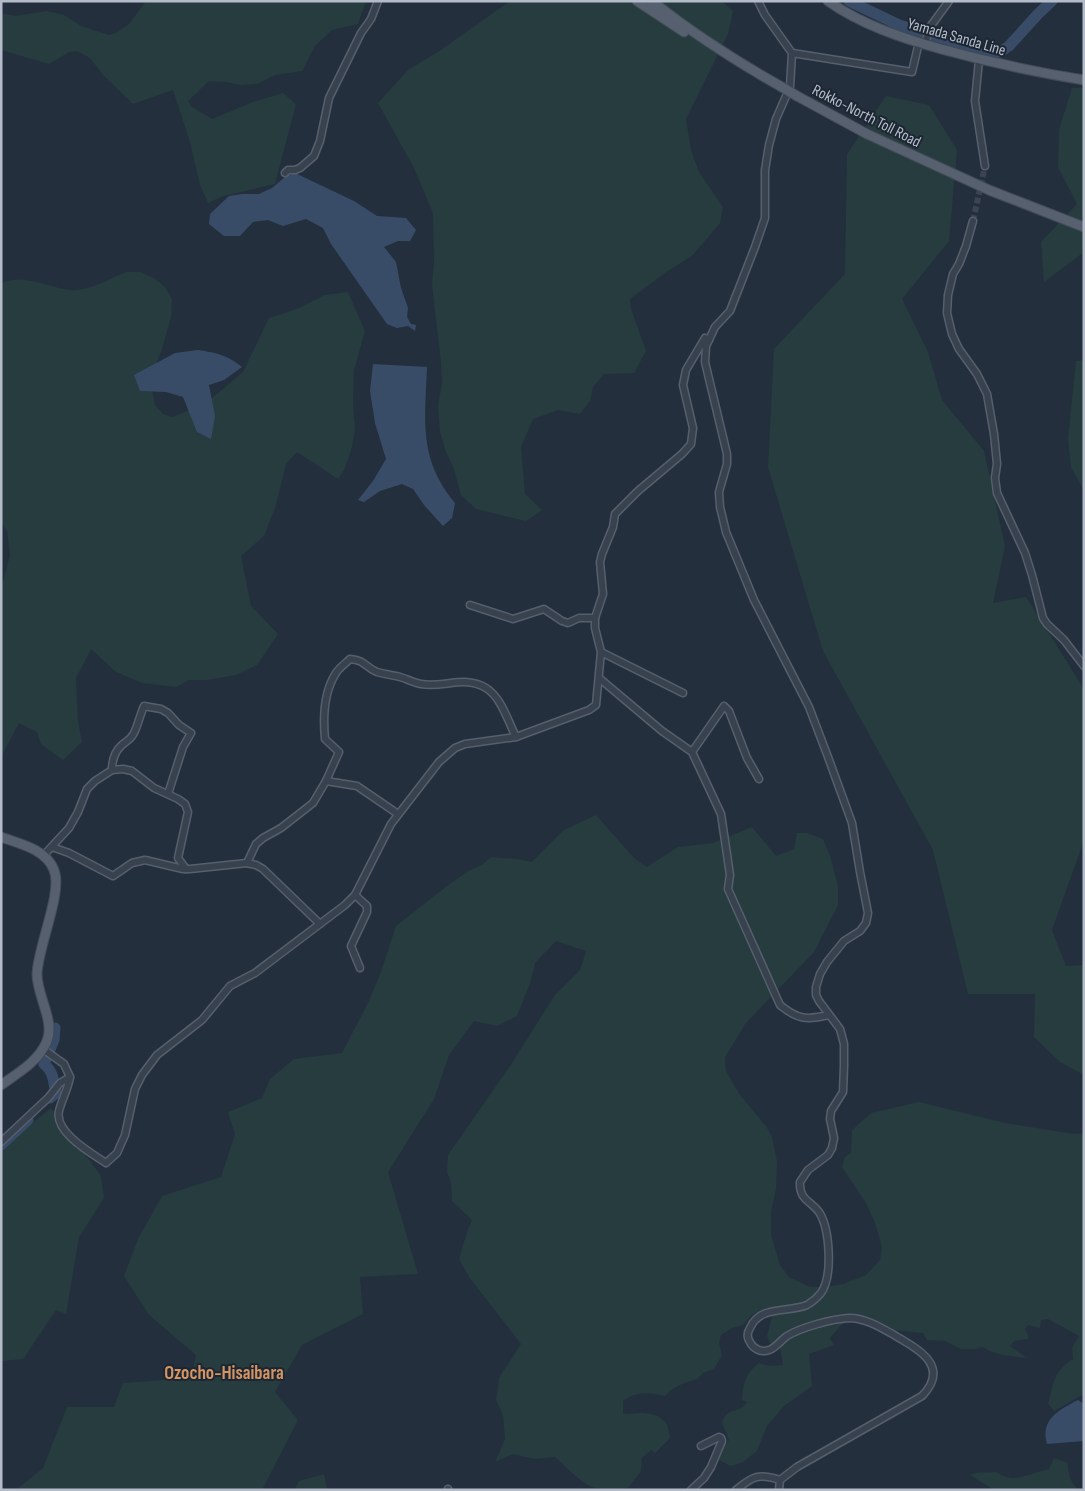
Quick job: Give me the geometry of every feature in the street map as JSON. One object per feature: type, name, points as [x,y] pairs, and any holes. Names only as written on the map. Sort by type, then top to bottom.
[{"type":"main road","points":[[636,1],[721,55],[750,69]]},
{"type":"main road","name":"Rokko-North Toll Road","points":[[652,1],[686,27],[750,69],[867,134],[989,190],[1084,226]]},
{"type":"main road","points":[[660,1],[686,27]]},
{"type":"main road","name":"Yamada Sanda Line","points":[[828,1],[861,20],[922,43],[979,60],[1039,73],[1084,80]]},
{"type":"main road","points":[[1,837],[33,848],[44,855],[50,861],[57,881],[37,974],[38,988],[49,1022],[48,1039],[36,1058],[1,1086]]},
{"type":"street","points":[[284,172],[300,168],[314,156],[320,141],[328,98],[361,33],[371,19],[378,1]]},
{"type":"street","points":[[758,1],[792,54],[790,86],[776,119],[769,145],[765,170],[765,218],[730,310],[715,326],[706,346],[704,362],[727,454],[727,464],[719,492],[720,507],[726,532],[754,600],[809,708],[852,823],[868,913],[866,924],[860,931],[844,941],[820,974],[816,987],[816,995],[819,1002],[840,1029],[844,1044],[843,1092],[831,1111],[830,1119],[834,1138],[832,1148],[828,1155],[808,1170],[800,1182],[800,1188],[805,1200],[818,1212],[824,1225],[830,1264],[826,1282],[820,1294],[807,1304],[762,1314],[752,1323],[748,1336],[753,1348],[760,1351],[770,1350],[787,1336],[800,1330],[836,1320],[857,1318],[878,1327],[919,1350],[930,1361],[932,1368],[932,1381],[927,1391],[915,1401],[797,1467],[780,1480],[779,1490]]},
{"type":"street","points":[[792,54],[912,72],[930,27],[950,1]]},
{"type":"street","points":[[979,60],[975,101],[985,166]]},
{"type":"street","points":[[973,221],[948,295],[947,313],[959,349],[977,374],[987,394],[994,434],[997,493],[1025,553],[1043,618],[1064,640],[1084,666]]},
{"type":"street","points":[[43,1049],[64,1064],[70,1077],[59,1111],[59,1121],[63,1129],[89,1152],[106,1163],[117,1153],[125,1135],[135,1089],[142,1075],[157,1055],[202,1020],[230,986],[256,973],[345,905],[354,895],[391,824],[439,762],[455,748],[465,744],[516,737],[589,710],[596,705],[601,652],[595,628],[595,618],[602,594],[600,562],[613,527],[615,514],[691,444],[693,428],[683,385],[686,370],[705,338],[709,340]]},
{"type":"street","points":[[470,605],[514,619],[544,609],[568,623],[579,618],[595,618]]},
{"type":"street","points":[[601,652],[684,693]]},
{"type":"street","points":[[247,863],[256,844],[281,828],[312,803],[326,781],[339,752],[325,740],[323,718],[327,694],[336,674],[350,659],[359,660],[376,671],[421,684],[457,681],[485,686],[497,699],[516,737]]},
{"type":"street","points":[[599,678],[662,731],[692,752],[721,814],[730,875],[728,889],[780,1005],[800,1018],[812,1019],[829,1015]]},
{"type":"street","points":[[112,770],[114,754],[129,740],[144,706],[161,709],[191,733],[183,747],[168,794]]},
{"type":"street","points":[[692,752],[724,706],[729,710],[747,758],[759,780]]},
{"type":"street","points":[[44,855],[68,828],[78,812],[88,789],[95,781],[112,770],[123,769],[132,771],[154,788],[185,804],[188,812],[178,858],[186,869]]},
{"type":"street","points":[[326,781],[357,786],[398,814]]},
{"type":"street","points":[[52,847],[69,853],[113,876],[132,863],[145,860],[186,869],[247,863],[256,865],[264,869],[320,924]]},
{"type":"street","points":[[354,895],[367,906],[367,912],[352,946],[360,968]]},
{"type":"street","points":[[1,1142],[48,1098],[60,1083],[70,1077]]},
{"type":"street","points":[[692,1490],[704,1478],[711,1467],[722,1438],[719,1437],[701,1446]]},
{"type":"street","points":[[736,1490],[750,1479],[756,1477],[765,1476],[780,1480]]},
{"type":"green space","points":[[146,1],[366,1],[358,24],[332,30],[315,46],[302,71],[275,75],[257,84],[240,85],[209,81],[188,101],[192,107],[212,119],[253,102],[283,93],[296,104],[275,184],[223,196],[208,203],[200,185],[190,142],[173,90],[133,104],[103,75],[90,58],[77,51],[69,52],[49,64],[1,50],[1,13],[15,16],[47,11],[64,15],[81,26],[109,35],[116,33],[129,24]]},
{"type":"green space","points":[[510,1],[722,1],[733,11],[728,34],[686,119],[691,150],[699,172],[723,207],[720,223],[693,255],[630,299],[631,309],[646,351],[634,373],[604,374],[593,387],[590,401],[580,414],[558,410],[533,419],[521,447],[525,494],[542,510],[526,521],[476,509],[461,495],[454,469],[440,432],[438,405],[442,384],[432,286],[434,260],[433,213],[414,168],[378,103],[408,70],[438,52]]},
{"type":"green space","points":[[1072,88],[1084,88],[1084,252],[1044,282],[1041,242],[1077,204],[1058,167],[1059,130]]},
{"type":"green space","points":[[886,96],[929,105],[957,150],[949,241],[902,299],[928,352],[942,400],[984,451],[1005,546],[993,603],[1026,597],[1084,689],[1084,840],[1052,930],[1066,966],[1084,965],[1084,1073],[1082,1074],[1060,1062],[1034,1037],[1035,994],[968,994],[933,850],[823,651],[768,467],[774,349],[845,274],[847,154]]},
{"type":"green space","points":[[126,272],[140,272],[154,278],[165,287],[172,299],[171,317],[162,349],[150,380],[155,405],[163,414],[172,417],[205,404],[243,372],[269,318],[297,309],[325,295],[348,292],[365,331],[354,370],[353,403],[355,430],[351,451],[344,470],[338,479],[297,452],[286,464],[275,508],[264,536],[241,556],[251,606],[278,634],[257,665],[236,675],[207,680],[189,680],[176,687],[142,683],[116,672],[91,649],[76,678],[78,722],[82,742],[63,760],[41,744],[37,732],[19,723],[1,757],[1,589],[10,555],[7,531],[1,522],[1,284],[9,281],[27,280],[62,289],[77,290],[98,284]]},
{"type":"green space","points":[[1084,360],[1084,490],[1071,467],[1068,439],[1076,361]]},
{"type":"green space","points":[[596,815],[634,858],[647,867],[678,847],[713,843],[752,827],[776,856],[794,849],[797,833],[807,833],[823,839],[838,886],[838,905],[814,952],[746,1023],[725,1057],[726,1071],[740,1095],[766,1126],[772,1137],[777,1161],[776,1189],[771,1212],[771,1235],[780,1265],[789,1277],[810,1287],[843,1284],[866,1275],[880,1260],[882,1247],[875,1223],[866,1203],[842,1167],[845,1157],[851,1153],[852,1130],[871,1113],[919,1102],[1005,1123],[1074,1134],[1084,1133],[1084,1396],[1082,1395],[1054,1411],[1048,1404],[1055,1378],[1062,1368],[1073,1359],[1072,1348],[1079,1336],[1048,1319],[1041,1320],[1040,1328],[1028,1325],[1025,1329],[1028,1339],[1014,1341],[1010,1346],[1027,1358],[999,1354],[983,1347],[961,1349],[945,1341],[927,1340],[923,1333],[893,1330],[866,1316],[842,1324],[830,1338],[834,1345],[809,1354],[812,1386],[784,1406],[767,1426],[757,1451],[743,1462],[731,1466],[719,1460],[723,1447],[729,1440],[722,1423],[724,1417],[730,1412],[741,1409],[747,1402],[742,1400],[743,1388],[748,1375],[759,1363],[769,1366],[783,1365],[780,1347],[770,1343],[767,1336],[772,1317],[767,1308],[752,1315],[743,1325],[732,1328],[721,1335],[719,1343],[722,1355],[714,1369],[703,1373],[697,1379],[671,1390],[665,1396],[643,1393],[633,1395],[623,1401],[623,1413],[646,1413],[661,1418],[667,1426],[670,1438],[655,1453],[651,1450],[642,1458],[641,1471],[628,1488],[605,1489],[587,1485],[555,1457],[535,1459],[513,1454],[495,1462],[505,1439],[503,1415],[496,1400],[499,1378],[521,1344],[469,1277],[459,1259],[472,1220],[452,1201],[451,1183],[447,1172],[448,1155],[510,1066],[555,995],[580,970],[586,951],[556,941],[535,963],[530,983],[517,1016],[497,1026],[474,1021],[449,1055],[434,1099],[388,1172],[418,1274],[360,1277],[363,1314],[302,1345],[275,1392],[298,1420],[262,1490],[16,1490],[43,1468],[67,1407],[114,1407],[123,1383],[191,1378],[196,1355],[149,1315],[124,1276],[138,1239],[162,1196],[221,1177],[235,1134],[228,1112],[262,1098],[270,1079],[294,1059],[342,1053],[369,1001],[396,926],[447,886],[468,871],[482,865],[491,857],[532,862],[564,830]]},
{"type":"green space","points":[[51,1108],[101,1176],[104,1198],[79,1237],[66,1314],[56,1310],[23,1359],[1,1361],[1,1148]]},
{"type":"green space","points":[[1054,1458],[1068,1463],[1070,1478],[1079,1490],[994,1490],[970,1475],[997,1472],[1009,1478],[1022,1477],[1049,1469]]},
{"type":"green space","points":[[324,1474],[327,1490],[294,1490],[299,1481]]},
{"type":"water","points":[[295,173],[354,201],[377,216],[406,218],[416,230],[410,241],[398,241],[384,247],[396,262],[401,288],[408,308],[407,317],[411,324],[416,325],[415,331],[408,326],[397,328],[387,324],[331,244],[323,228],[306,219],[283,226],[268,220],[253,222],[240,236],[224,236],[209,224],[210,214],[229,196],[259,194],[272,188],[285,177]]},
{"type":"water","points":[[198,350],[222,355],[242,367],[224,380],[209,385],[215,416],[211,439],[197,432],[183,397],[166,392],[140,391],[134,375],[175,353]]},
{"type":"water","points":[[373,364],[427,367],[425,422],[429,455],[443,487],[455,503],[452,518],[443,526],[424,505],[413,489],[402,484],[380,491],[364,502],[358,500],[373,481],[386,459],[375,423],[370,391]]},
{"type":"water","points":[[1078,1400],[1084,1404],[1084,1441],[1047,1444],[1046,1428],[1053,1416]]},
{"type":"waterway","points":[[849,1],[899,25],[951,41],[969,52],[981,54],[1000,52],[1009,46],[1052,1]]},
{"type":"waterway","points":[[50,1098],[56,1093],[54,1081],[44,1064],[54,1040],[55,1028]]},
{"type":"waterway","points":[[1,1145],[28,1120]]},
{"type":"tunnel","points":[[973,221],[985,166]]},
{"type":"district","name":"Ozocho-Hisaibara","points":[[224,1372]]}]
